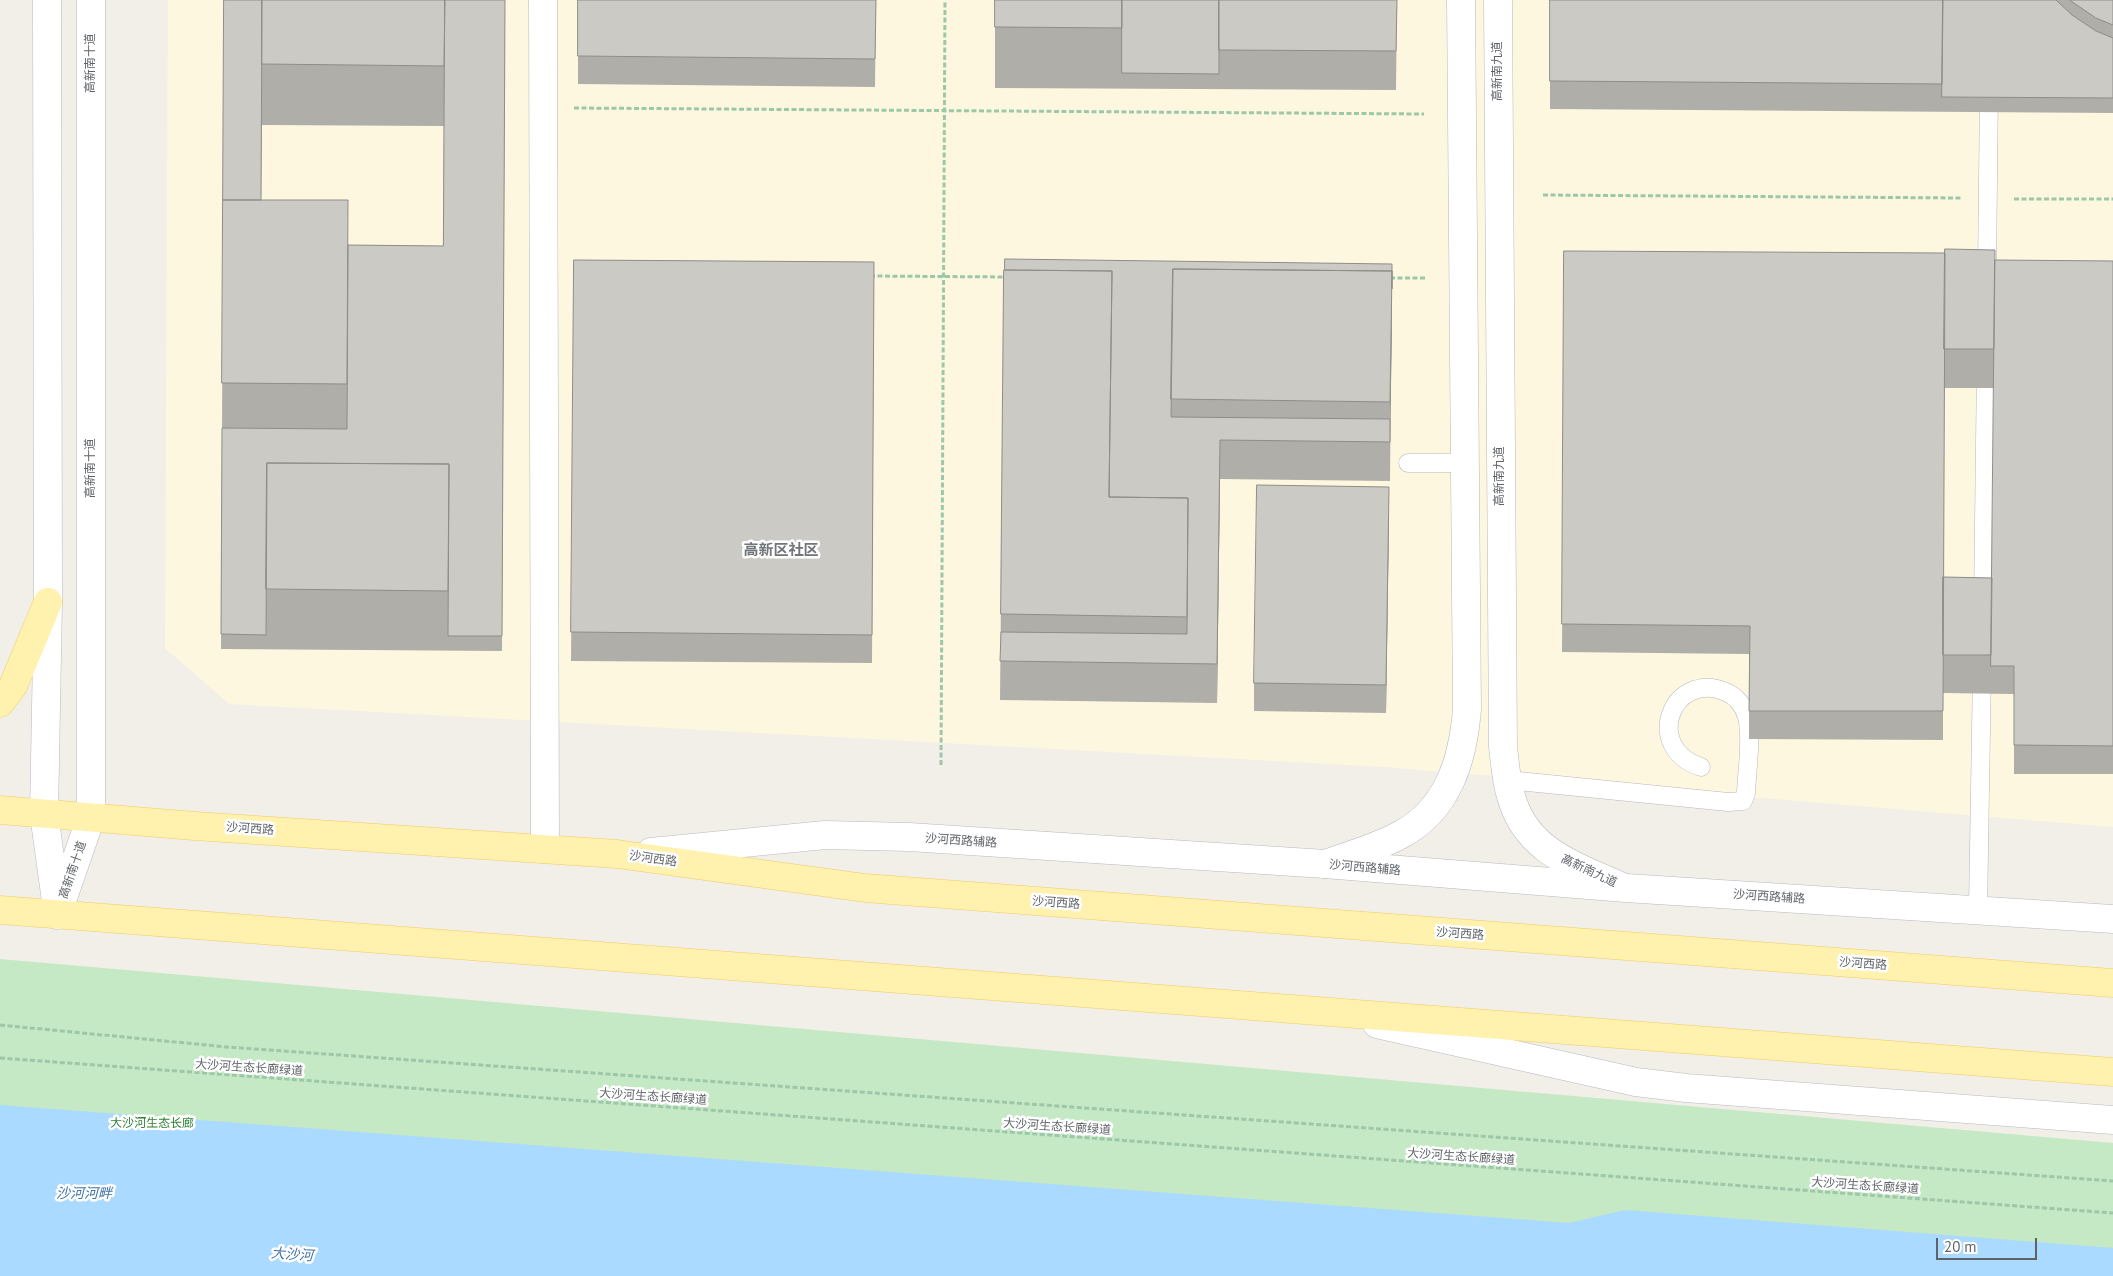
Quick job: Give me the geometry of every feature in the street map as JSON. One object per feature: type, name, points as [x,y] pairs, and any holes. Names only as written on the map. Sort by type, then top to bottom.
[{"type":"main road","name":"高新南十道","points":[[47,0],[48,602],[44,814],[58,915]]},
{"type":"main road","name":"高新南十道","points":[[58,915],[91,817],[91,0]]},
{"type":"main road","points":[[544,0],[545,849]]},
{"type":"main road","points":[[1325,864],[1379,845],[1400,835],[1420,822],[1435,806],[1456,770],[1464,741],[1467,710],[1462,0]]},
{"type":"main road","name":"高新南九道","points":[[1498,0],[1501,711],[1503,747],[1511,797],[1526,832],[1543,848],[1567,862],[1626,888]]},
{"type":"main road","points":[[0,703],[13,686],[48,602]]},
{"type":"main road","name":"沙河西路","points":[[0,810],[617,854],[865,888],[2113,983]]},
{"type":"main road","name":"沙河西路辅路","points":[[617,854],[678,851],[825,835],[865,836],[1325,864],[1626,888],[2113,919]]},
{"type":"main road","points":[[0,910],[2113,1072]]},
{"type":"main road","points":[[1296,1010],[1376,1024],[1636,1082],[1686,1088],[2113,1120]]},
{"type":"lane","points":[[1987,288],[1989,70]]},
{"type":"lane","points":[[1982,614],[1986,347]]},
{"type":"lane","points":[[1408,463],[1466,463]]},
{"type":"lane","points":[[1978,910],[1982,654]]},
{"type":"lane","points":[[1508,780],[1728,802],[1743,801],[1746,793],[1747,716],[1741,703],[1731,694],[1718,688],[1704,687],[1691,691],[1676,704],[1668,722],[1673,746],[1680,756],[1690,763],[1701,767]]},
{"type":"path","points":[[941,765],[945,0]]},
{"type":"path","points":[[544,108],[1424,114]]},
{"type":"path","points":[[1543,195],[2113,199]]},
{"type":"path","points":[[864,276],[1012,277]]},
{"type":"path","points":[[1386,278],[1425,278]]},
{"type":"path","points":[[0,1025],[227,1047],[2113,1181]]},
{"type":"path","name":"大沙河生态长廊绿道","points":[[0,1058],[2113,1213]]},
{"type":"shaded area","points":[[168,0],[2113,0],[2113,827],[1384,767],[229,704],[165,648]]},
{"type":"green space","name":"大沙河生态长廊","points":[[0,959],[2113,1143],[2113,1276],[0,1276]]},
{"type":"water","name":"沙河河畔","points":[[0,1105],[1569,1223],[1625,1210],[2113,1248],[2113,1276],[0,1276]]},
{"type":"building","points":[[224,0],[262,0],[261,200],[223,200]]},
{"type":"building","points":[[262,0],[445,0],[444,66],[262,64]]},
{"type":"building","points":[[445,0],[505,0],[502,636],[448,636],[449,464],[267,463],[266,635],[221,634],[222,428],[347,429],[348,245],[443,246]]},
{"type":"building","points":[[578,0],[876,0],[875,59],[578,56]]},
{"type":"building","points":[[995,0],[1122,0],[1122,28],[995,27]]},
{"type":"building","points":[[1122,0],[1219,0],[1219,74],[1122,73]]},
{"type":"building","points":[[1219,0],[1397,0],[1396,51],[1219,50]]},
{"type":"building","points":[[1550,0],[1943,0],[1942,84],[1550,81]]},
{"type":"building","points":[[1943,0],[2056,0],[2072,15],[2096,31],[2113,38],[2113,98],[1942,97]]},
{"type":"building","points":[[2070,0],[2113,0],[2113,25],[2096,18]]},
{"type":"building","points":[[223,200],[348,200],[347,384],[222,383]]},
{"type":"building","points":[[1945,249],[1995,250],[1994,349],[1944,349]]},
{"type":"building","points":[[1564,251],[1945,253],[1943,711],[1749,711],[1750,626],[1562,624]]},
{"type":"building","points":[[1005,259],[1392,264],[1392,271],[1173,269],[1171,417],[1390,419],[1390,442],[1220,440],[1217,664],[1000,661],[1001,632],[1187,634],[1188,498],[1109,497],[1112,271],[1005,270]]},
{"type":"building","points":[[574,260],[874,262],[872,635],[571,632]]},
{"type":"building","points":[[1995,260],[2113,261],[2113,746],[2014,745],[2014,666],[1991,666]]},
{"type":"building","points":[[1173,269],[1392,271],[1390,402],[1171,399]]},
{"type":"building","points":[[1004,270],[1112,271],[1109,497],[1188,498],[1187,617],[1001,614]]},
{"type":"building","points":[[267,463],[449,464],[448,591],[266,589]]},
{"type":"building","points":[[1257,485],[1389,487],[1386,685],[1254,683]]},
{"type":"building","points":[[1943,577],[1992,578],[1991,655],[1943,655]]},
{"type":"district","name":"高新区社区","points":[[781,551]]},
{"type":"water label","name":"大沙河","points":[[292,1255]]}]
